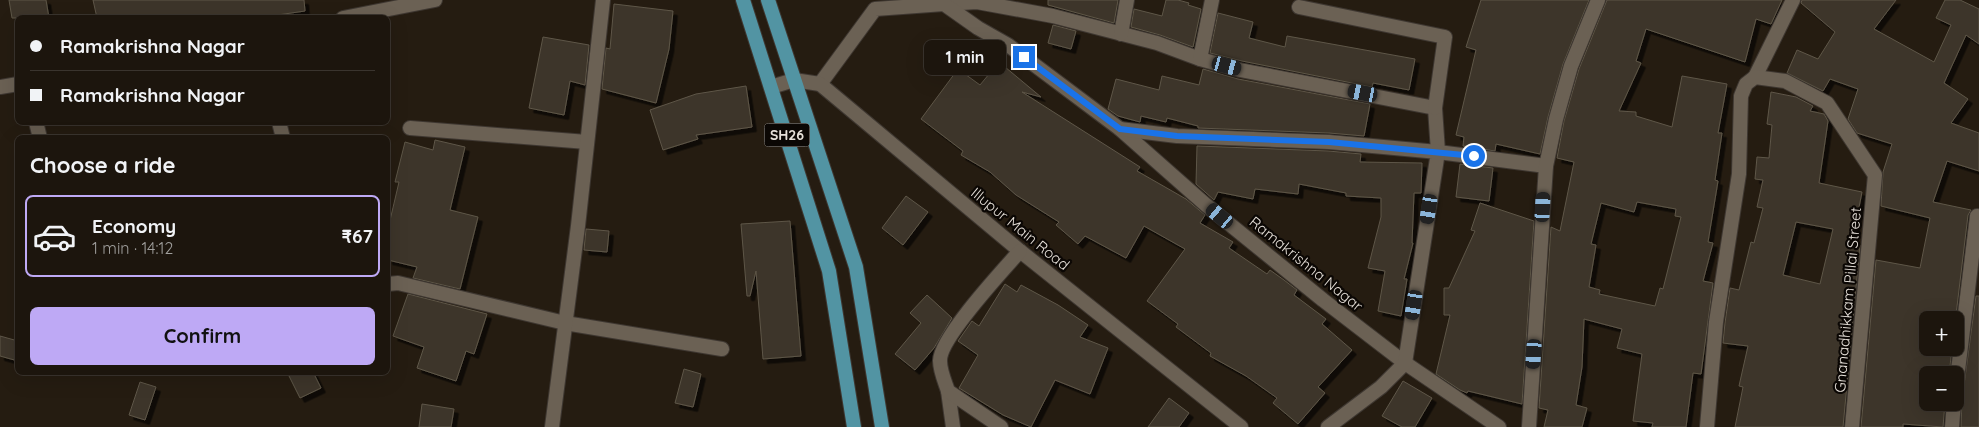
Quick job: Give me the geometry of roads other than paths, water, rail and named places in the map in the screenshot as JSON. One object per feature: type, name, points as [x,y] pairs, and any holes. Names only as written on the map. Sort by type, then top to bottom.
[{"type":"main road","name":"SH26","points":[[743,0],[829,271],[854,427]]},
{"type":"main road","name":"SH26","points":[[768,0],[856,267],[882,427]]},
{"type":"street","points":[[358,15],[435,0]]},
{"type":"street","points":[[552,427],[603,0]]},
{"type":"street","points":[[1121,34],[1127,0]]},
{"type":"street","points":[[1200,59],[1212,0]]},
{"type":"street","points":[[1529,427],[1546,166],[1556,119],[1572,66],[1598,0]]},
{"type":"street","points":[[1707,427],[1716,322],[1739,174],[1741,96],[1746,84],[1755,77],[1793,0]]},
{"type":"street","points":[[771,87],[794,80],[820,84],[875,8],[977,2],[1053,16],[1157,43],[1200,59],[1240,70],[1435,108]]},
{"type":"street","name":"Ramakrishna Nagar","points":[[944,4],[978,28],[1008,45],[1120,129],[1323,300],[1406,363],[1499,427]]},
{"type":"street","points":[[1299,7],[1445,37],[1435,108],[1438,152],[1406,363],[1381,387],[1328,427]]},
{"type":"street","name":"Gnanadhikkam Pillai Street","points":[[1755,77],[1785,81],[1827,104],[1875,175],[1852,427]]},
{"type":"street","points":[[0,87],[15,84]]},
{"type":"street","name":"Illupur Main Road","points":[[820,84],[1020,251],[1241,427]]},
{"type":"street","points":[[410,128],[587,142]]},
{"type":"street","name":"Ramakrishna Nagar","points":[[1120,129],[1177,136],[1329,142],[1438,152],[1546,166]]},
{"type":"street","points":[[1959,366],[1977,216]]},
{"type":"street","points":[[953,427],[948,391],[940,360],[944,348],[964,316],[1020,251]]},
{"type":"street","points":[[390,284],[398,283],[416,287],[565,323],[722,349]]},
{"type":"street","points":[[948,391],[1001,427]]},
{"type":"street","points":[[1952,427],[1953,411]]}]
